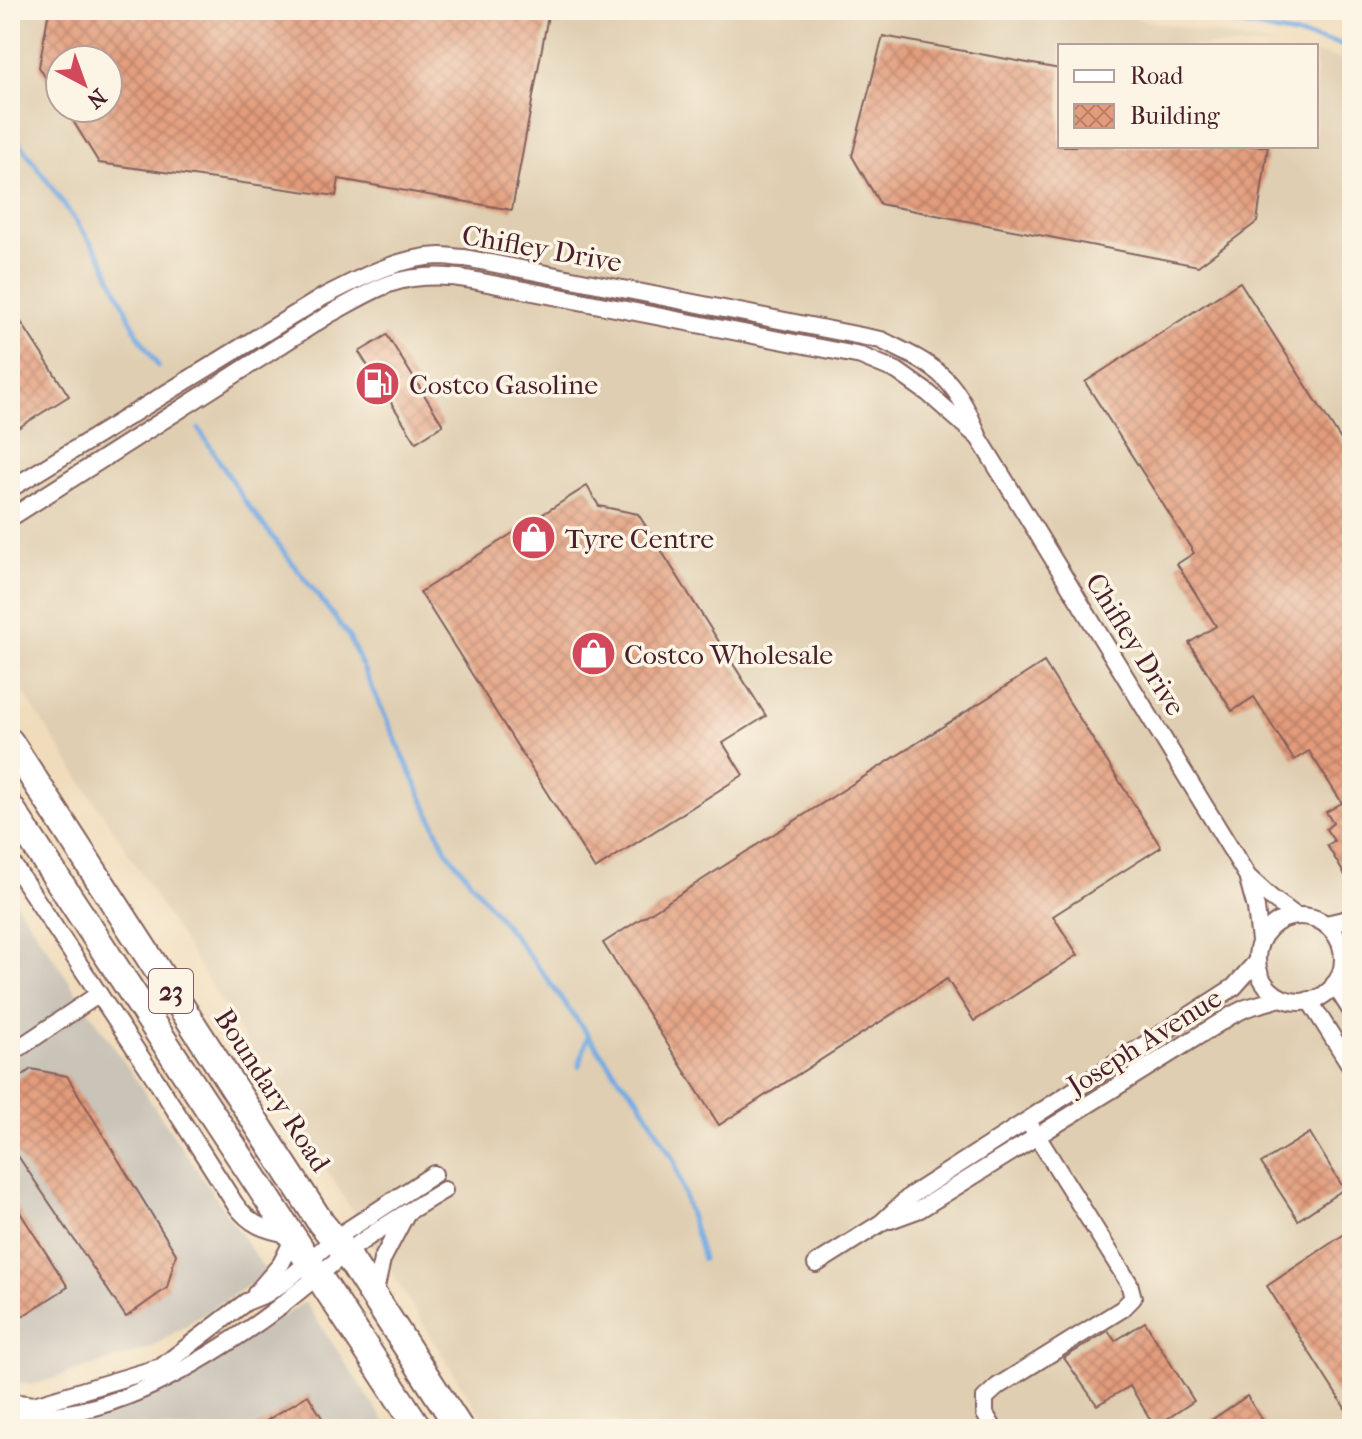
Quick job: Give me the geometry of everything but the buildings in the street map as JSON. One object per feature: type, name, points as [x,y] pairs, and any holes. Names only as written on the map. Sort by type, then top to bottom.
[{"type":"main road","name":"Boundary Road","points":[[10,742],[321,1223],[340,1246],[460,1429]]},
{"type":"main road","name":"23","points":[[10,807],[419,1429]]},
{"type":"street","name":"Chifley Drive","points":[[10,489],[323,297],[363,276],[404,262],[438,256],[465,258],[881,340],[914,356],[942,375],[969,413],[979,438],[1248,877],[1296,916]]},
{"type":"street","name":"Chifley Drive","points":[[10,518],[328,315],[381,286],[419,277],[460,277],[861,356],[897,371],[928,393],[979,438]]},
{"type":"street","points":[[11,861],[58,878]]},
{"type":"street","points":[[11,861],[241,1212],[258,1226],[291,1237],[281,1264],[268,1281],[246,1302],[161,1367],[35,1417]]},
{"type":"street","name":"Chifley Drive","points":[[1248,877],[1260,941]]},
{"type":"street","points":[[1296,916],[1306,916],[1326,924],[1347,951],[1334,984],[1319,997],[1295,1001],[1281,998],[1264,983],[1257,961],[1260,941],[1269,928],[1281,920],[1296,916]]},
{"type":"street","points":[[1326,924],[1352,918]]},
{"type":"street","name":"Joseph Avenue","points":[[816,1264],[881,1223],[910,1196],[1234,987],[1257,961]]},
{"type":"street","points":[[1334,984],[1352,1012]]},
{"type":"street","points":[[10,1054],[99,994]]},
{"type":"street","name":"Joseph Avenue","points":[[881,1223],[920,1209],[1232,1015],[1281,998]]},
{"type":"street","points":[[1309,1000],[1352,1068]]},
{"type":"street","points":[[994,1429],[985,1414],[985,1398],[998,1386],[1122,1309],[1133,1298],[1129,1283],[1028,1121]]},
{"type":"street","points":[[10,1416],[35,1417],[94,1407],[187,1369],[257,1323],[340,1246],[434,1174]]},
{"type":"street","points":[[340,1246],[444,1190]]},
{"type":"street","points":[[374,1297],[382,1260],[407,1212]]},
{"type":"street","points":[[246,1302],[314,1269]]},
{"type":"street","points":[[10,1402],[35,1417]]},
{"type":"shaded area","points":[[10,10],[1092,10],[1267,44],[1058,44],[1058,148],[1318,148],[1318,54],[1352,61],[1352,1429],[489,1429],[121,842],[10,672]]},
{"type":"shaded area","points":[[10,894],[267,1273],[151,1348],[32,1385],[10,1381]]},
{"type":"shaded area","points":[[305,1302],[389,1429],[16,1429],[69,1422],[173,1387]]},
{"type":"waterway","points":[[1165,10],[1352,46]]},
{"type":"waterway","points":[[10,129],[102,258],[137,333],[158,366]]},
{"type":"waterway","points":[[199,429],[244,500],[348,635],[446,850],[539,968],[620,1079],[638,1098],[674,1160],[703,1259]]},
{"type":"waterway","points":[[579,1066],[588,1035]]},
{"type":"place","name":"Costco Gasoline","points":[[378,384]]},
{"type":"place","name":"Tyre Centre","points":[[534,538]]},
{"type":"place","name":"Costco Wholesale","points":[[593,654]]}]
